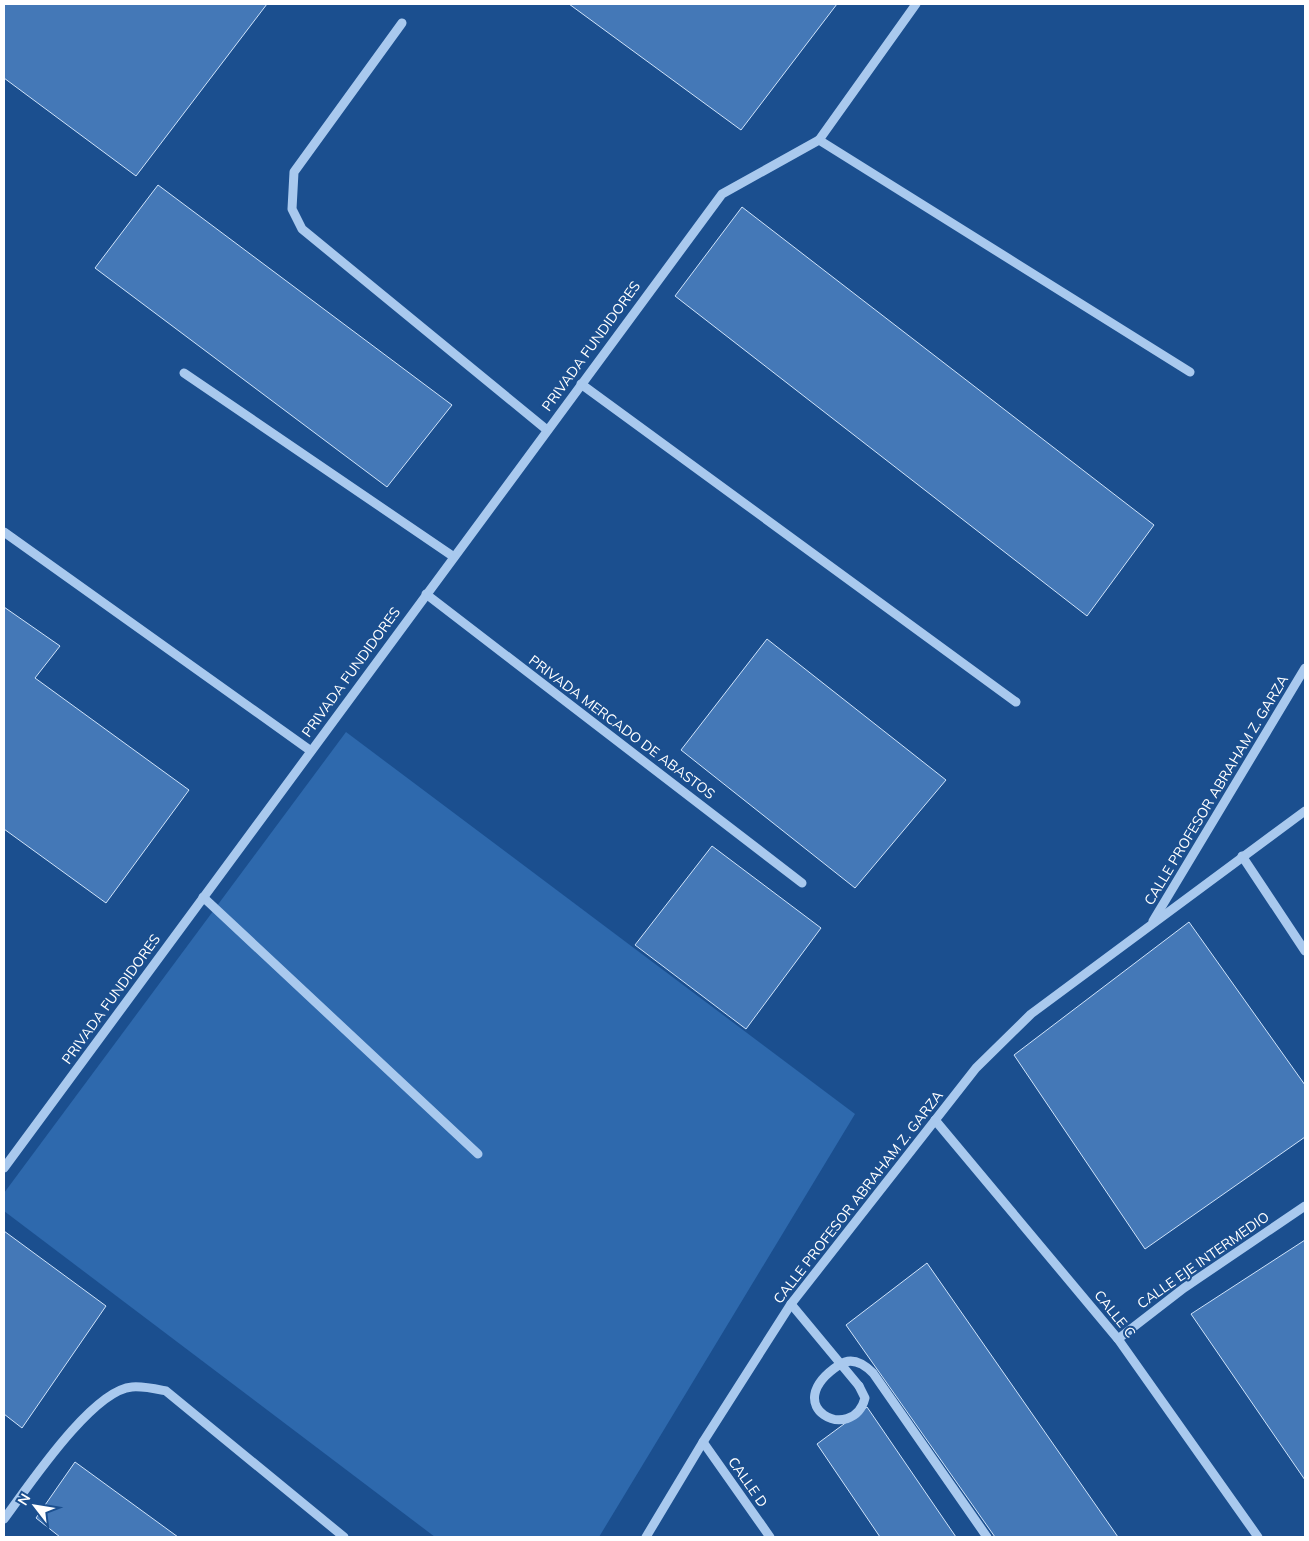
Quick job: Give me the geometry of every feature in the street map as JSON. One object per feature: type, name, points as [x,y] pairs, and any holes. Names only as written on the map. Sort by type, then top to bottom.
[{"type":"lane","points":[[916,4],[820,140],[1190,372]]},
{"type":"lane","points":[[402,23],[294,172],[292,209],[302,229],[547,430]]},
{"type":"lane","name":"PRIVADA FUNDIDORES","points":[[4,1168],[722,194],[820,140]]},
{"type":"lane","points":[[184,373],[454,557]]},
{"type":"lane","points":[[581,384],[1016,702]]},
{"type":"lane","points":[[4,532],[311,751]]},
{"type":"lane","name":"PRIVADA MERCADO DE ABASTOS","points":[[426,594],[802,883]]},
{"type":"lane","name":"CALLE PROFESOR ABRAHAM Z. GARZA","points":[[1151,926],[1305,668]]},
{"type":"lane","name":"CALLE PROFESOR ABRAHAM Z. GARZA","points":[[646,1537],[703,1442],[791,1304],[976,1068],[1031,1014],[1242,856],[1305,812]]},
{"type":"lane","points":[[1242,856],[1305,951]]},
{"type":"lane","points":[[203,897],[478,1154]]},
{"type":"lane","name":"CALLE C","points":[[935,1120],[1118,1339],[1258,1537]]},
{"type":"lane","name":"CALLE EJE INTERMEDIO","points":[[1118,1339],[1184,1288],[1305,1206]]},
{"type":"lane","points":[[791,1304],[859,1386],[865,1398],[863,1407],[856,1416],[844,1420],[833,1419],[819,1412],[813,1400],[816,1387],[826,1374],[842,1363],[854,1361],[864,1364],[873,1373],[987,1537]]},
{"type":"lane","points":[[4,1519],[69,1432],[105,1399],[131,1386],[166,1390],[344,1537]]},
{"type":"lane","name":"CALLE D","points":[[703,1442],[770,1537]]},
{"type":"shaded area","points":[[346,732],[855,1114],[599,1537],[435,1537],[4,1211],[4,1193]]},
{"type":"building","points":[[4,4],[267,4],[136,176],[4,78]]},
{"type":"building","points":[[569,4],[837,4],[741,130]]},
{"type":"building","points":[[158,185],[452,405],[387,487],[95,268]]},
{"type":"building","points":[[742,207],[1154,525],[1087,616],[675,296]]},
{"type":"building","points":[[4,607],[60,646],[35,678],[189,790],[106,903],[4,829]]},
{"type":"building","points":[[767,639],[946,780],[855,888],[681,750]]},
{"type":"building","points":[[712,846],[821,928],[746,1029],[635,945]]},
{"type":"building","points":[[1189,922],[1305,1085],[1305,1137],[1145,1249],[1014,1055]]},
{"type":"building","points":[[4,1231],[106,1306],[22,1428],[4,1414]]},
{"type":"building","points":[[1305,1240],[1305,1480],[1191,1314]]},
{"type":"building","points":[[927,1263],[1118,1537],[995,1537],[846,1325]]},
{"type":"building","points":[[867,1407],[956,1537],[880,1537],[817,1444]]},
{"type":"building","points":[[75,1462],[178,1537],[60,1537],[36,1518]]}]
